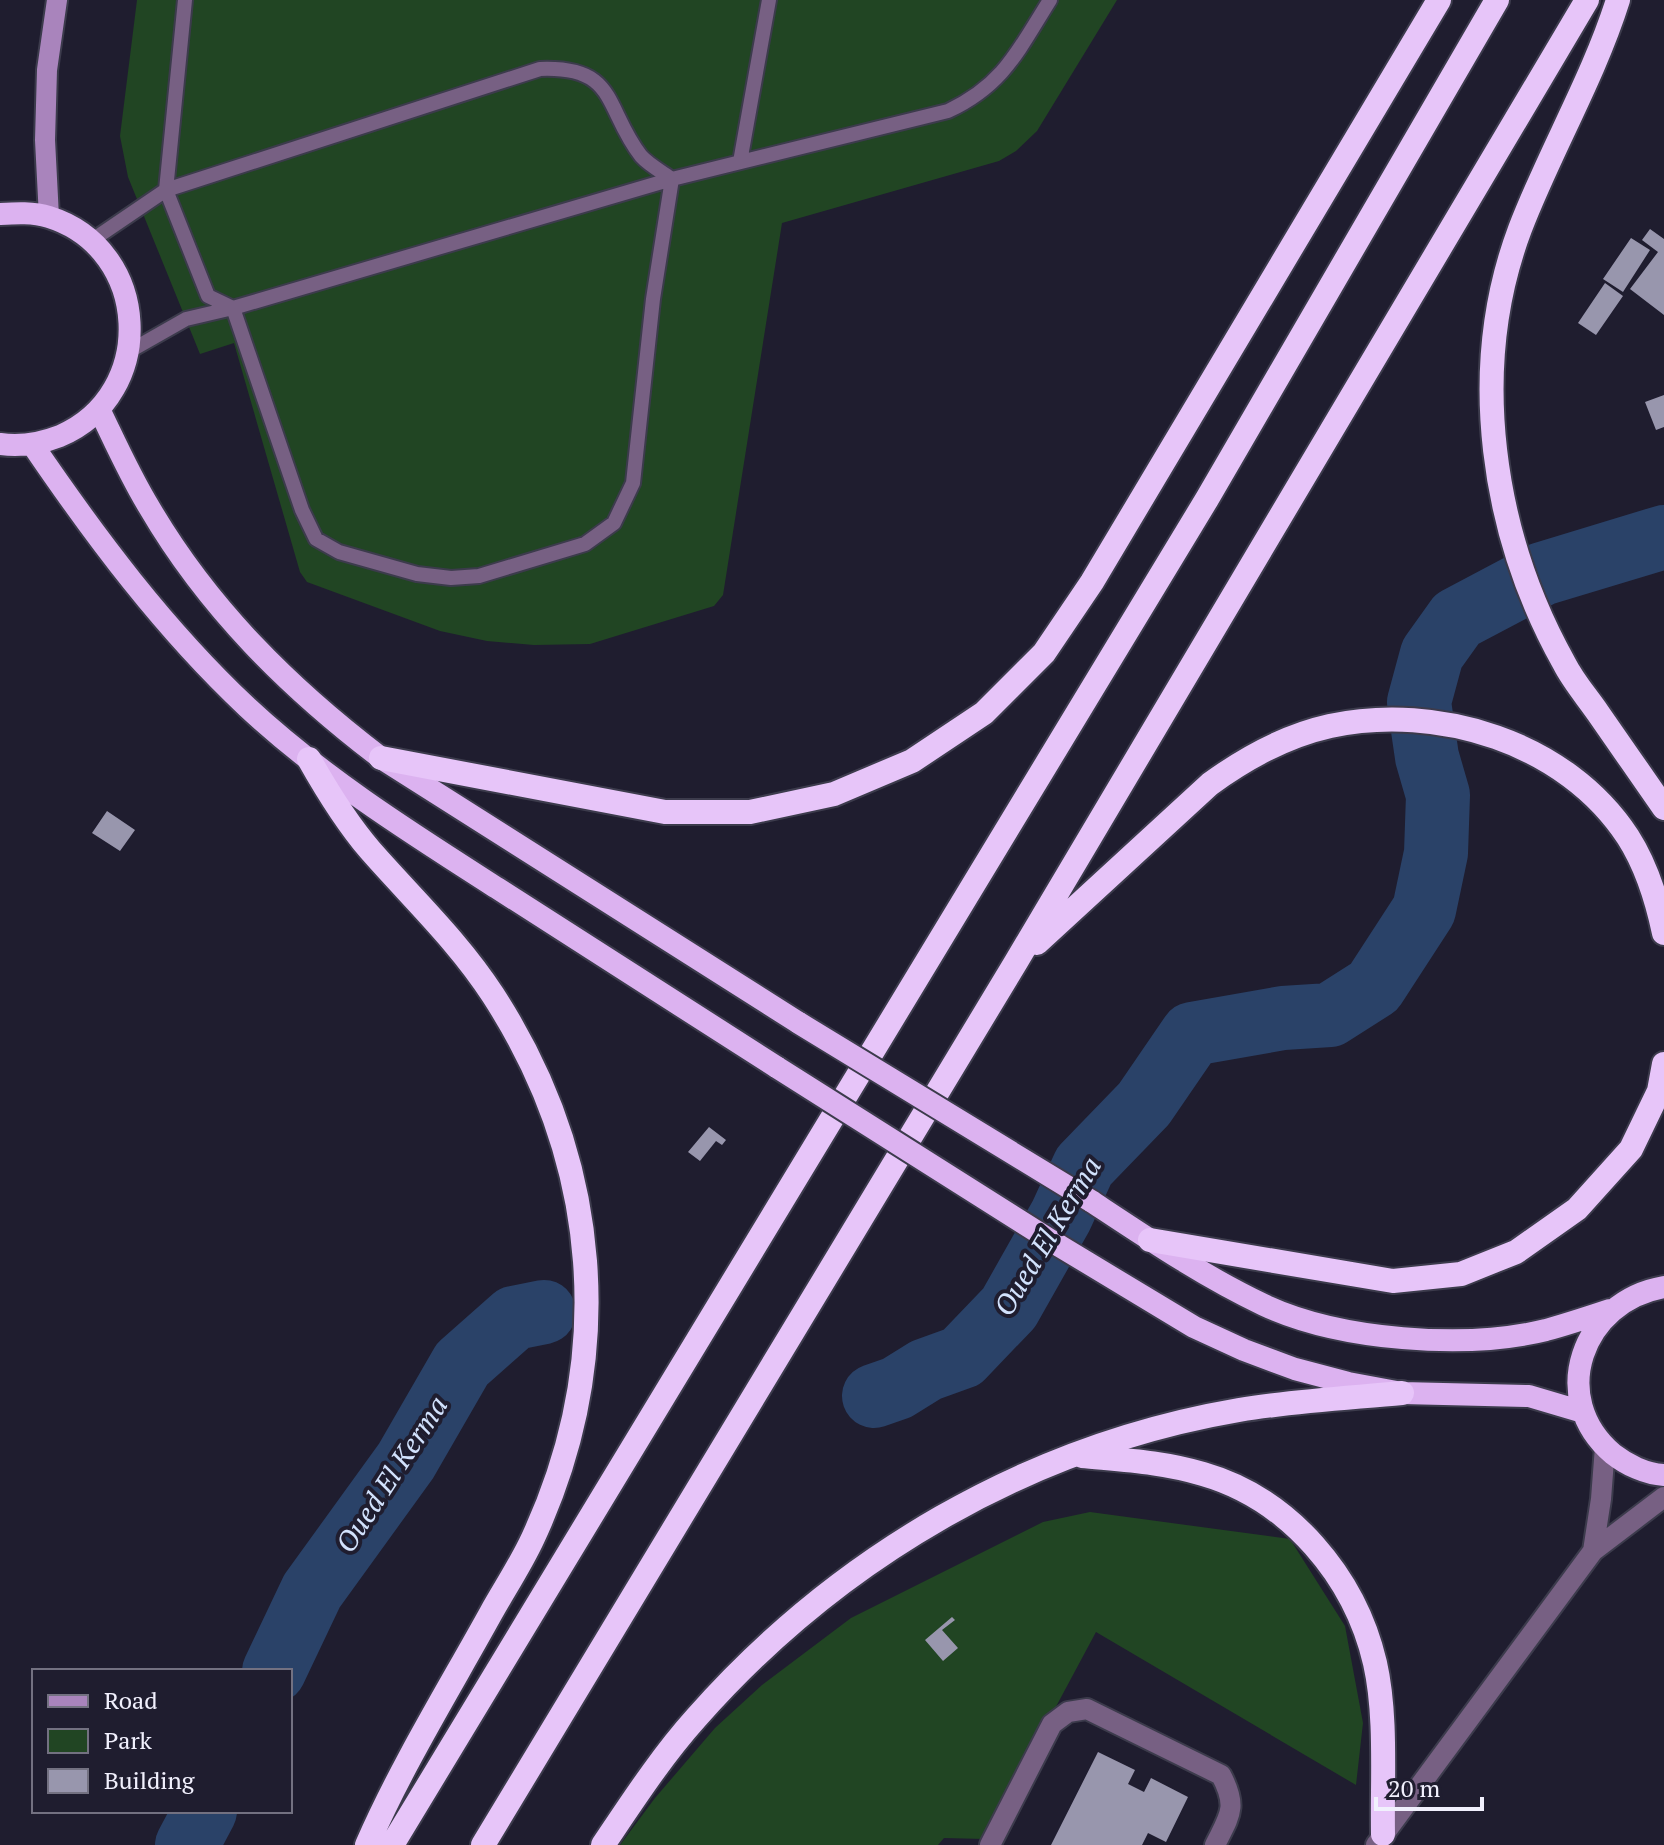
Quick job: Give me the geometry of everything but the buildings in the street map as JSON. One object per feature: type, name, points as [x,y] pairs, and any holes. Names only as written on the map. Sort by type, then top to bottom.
[{"type":"highway","points":[[381,758],[665,812],[750,812],[834,794],[912,761],[984,713],[1044,653],[1092,582],[1439,0]]},
{"type":"highway","points":[[392,1845],[1207,499],[1497,0]]},
{"type":"highway","points":[[483,1845],[1016,962],[1587,0]]},
{"type":"highway","points":[[1618,0],[1603,43],[1520,230],[1506,278],[1497,328],[1493,428],[1508,527],[1542,622],[1566,667],[1664,808]]},
{"type":"highway","points":[[0,214],[25,213],[49,217],[91,241],[108,259],[124,292],[131,328],[128,352],[118,383],[99,409],[69,432],[32,444],[0,444]]},
{"type":"highway","points":[[99,409],[149,508],[211,598],[291,684],[334,722],[381,758],[799,1023],[1150,1240],[1266,1306],[1300,1319],[1348,1331],[1397,1338],[1446,1340],[1496,1337],[1544,1331],[1610,1310]]},
{"type":"highway","points":[[32,444],[96,537],[168,625],[247,707],[309,759],[404,828],[1146,1300],[1244,1350],[1295,1369],[1402,1393]]},
{"type":"highway","points":[[1016,962],[1210,784],[1237,764],[1266,748],[1330,726],[1397,720],[1460,729],[1510,741],[1556,764],[1596,797],[1628,838],[1656,897],[1664,933]]},
{"type":"highway","points":[[309,759],[328,793],[369,849],[463,951],[523,1046],[547,1099],[566,1154],[580,1211],[586,1262],[584,1365],[565,1455],[550,1498],[532,1540],[401,1776],[367,1845]]},
{"type":"highway","points":[[1150,1240],[1393,1281],[1461,1274],[1516,1252],[1577,1209],[1631,1149],[1659,1091],[1664,1064]]},
{"type":"highway","points":[[1664,1287],[1627,1298],[1610,1310],[1595,1327],[1585,1346],[1579,1379],[1583,1412],[1592,1431],[1605,1447],[1620,1460],[1638,1469],[1664,1475]]},
{"type":"highway","points":[[603,1845],[694,1720],[764,1646],[819,1598],[890,1547],[1018,1477],[1127,1437],[1240,1410],[1402,1393],[1500,1393],[1529,1396],[1583,1412]]},
{"type":"highway","points":[[1072,1455],[1162,1464],[1205,1474],[1246,1492],[1284,1516],[1316,1547],[1343,1582],[1356,1609],[1375,1665],[1380,1709],[1380,1839]]},
{"type":"main road","points":[[49,217],[45,140],[47,84],[57,0]]},
{"type":"street","points":[[1593,1551],[1605,1447]]},
{"type":"street","points":[[1380,1839],[1593,1551],[1664,1497]]},
{"type":"street","points":[[990,1845],[1052,1724],[1068,1712],[1087,1709],[1221,1775],[1231,1794],[1230,1814],[1215,1845]]},
{"type":"lane","points":[[185,0],[166,190],[208,296],[233,308],[297,496],[316,539],[339,552],[417,574],[451,578],[479,576],[585,544],[614,523],[633,483],[653,299],[672,179]]},
{"type":"lane","points":[[740,162],[769,0]]},
{"type":"lane","points":[[128,352],[186,319],[233,308],[672,179],[948,111],[967,102],[1000,76],[1050,0]]},
{"type":"lane","points":[[91,241],[166,190],[540,69],[565,68],[591,76],[619,114],[642,158],[672,179]]},
{"type":"green space","points":[[137,0],[1117,0],[1037,131],[1016,151],[999,161],[782,223],[723,595],[714,606],[590,644],[534,645],[487,641],[440,631],[307,582],[300,572],[234,343],[200,354],[128,177],[120,136]]},
{"type":"green space","points":[[1090,1512],[1290,1539],[1345,1626],[1363,1723],[1356,1785],[1096,1632],[985,1839],[944,1838],[938,1845],[620,1845],[655,1798],[715,1728],[762,1685],[851,1618],[1043,1522]]},
{"type":"waterway","name":"Oued El Kerma","points":[[874,1396],[897,1388],[926,1370],[962,1357],[1009,1308],[1061,1216],[1084,1166],[1144,1104],[1192,1034],[1283,1018],[1330,1015],[1374,987],[1424,910],[1436,853],[1438,795],[1427,757],[1419,702],[1432,654],[1457,619],[1542,574],[1664,537]]},
{"type":"waterway","name":"Oued El Kerma","points":[[275,1669],[312,1591],[406,1461],[462,1364],[514,1318],[544,1312]]},
{"type":"waterway","name":"Oued El Kerma","points":[[187,1845],[204,1813]]}]
